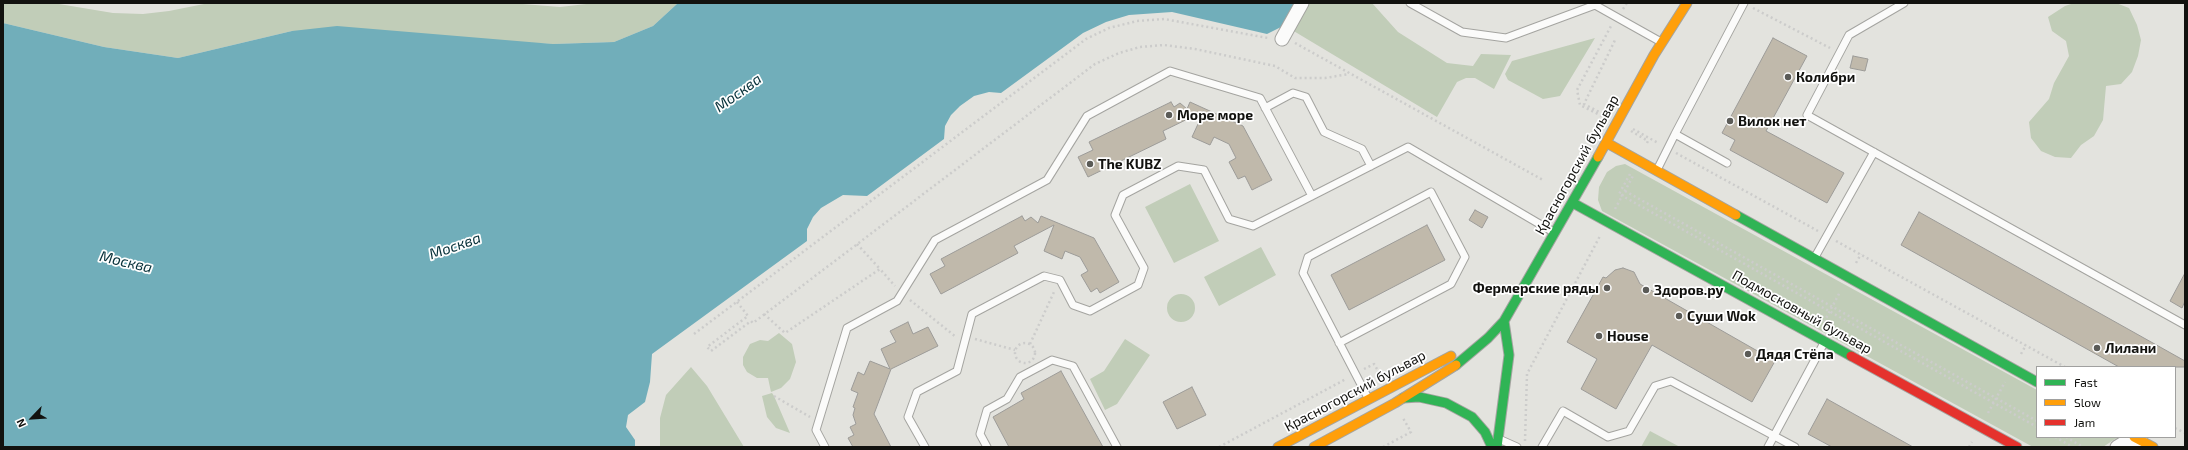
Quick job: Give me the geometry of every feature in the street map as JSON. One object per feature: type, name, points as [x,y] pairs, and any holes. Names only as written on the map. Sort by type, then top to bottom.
[{"type":"street","points":[[1282,39],[1302,3]]},
{"type":"street","name":"Красногорский бульвар","points":[[1314,447],[1403,398],[1450,370],[1488,338],[1504,321],[1607,143],[1661,42],[1687,3]]},
{"type":"street","points":[[1607,143],[1640,163],[2036,381]]},
{"type":"street","name":"Подмосковный бульвар","points":[[1573,203],[2017,447]]},
{"type":"street","points":[[1497,443],[1509,355],[1504,321]]},
{"type":"street","name":"Красногорский бульвар","points":[[1278,447],[1368,398],[1488,338]]},
{"type":"street","points":[[1403,398],[1419,397],[1446,403],[1472,417],[1484,432],[1492,447]]},
{"type":"street","points":[[2117,447],[2137,439],[2153,447]]},
{"type":"lane","points":[[1410,3],[1462,32],[1506,38],[1595,4],[1661,42]]},
{"type":"lane","points":[[1657,172],[1675,134],[1744,3]]},
{"type":"lane","points":[[1904,3],[1849,35],[1807,115],[2185,325]]},
{"type":"lane","points":[[825,447],[816,430],[847,328],[897,301],[935,240],[1047,180],[1087,116],[1170,71],[1260,98],[1312,196]]},
{"type":"lane","points":[[1265,108],[1293,93],[1306,98],[1324,132],[1362,149],[1371,166]]},
{"type":"lane","points":[[1675,134],[1727,163]]},
{"type":"lane","points":[[925,447],[908,417],[917,392],[957,371],[972,314],[1044,276],[1060,280],[1073,305],[1090,311],[1138,285],[1144,268],[1115,215],[1122,195],[1178,166],[1204,170],[1229,219],[1253,226],[1408,147],[1555,233]]},
{"type":"lane","points":[[1814,258],[1874,152]]},
{"type":"lane","points":[[1339,342],[1451,284],[1466,257],[1431,192],[1308,257],[1303,273],[1368,398]]},
{"type":"lane","points":[[1768,447],[1825,341]]},
{"type":"lane","points":[[987,447],[980,434],[987,410],[1007,399],[1020,377],[1052,360],[1073,366],[1117,447]]},
{"type":"lane","points":[[1542,447],[1563,411],[1608,437],[1629,431],[1655,386],[1671,381],[1794,447]]},
{"type":"lane","points":[[1497,443],[1517,447]]},
{"type":"path","points":[[1751,7],[1839,53]]},
{"type":"path","points":[[694,334],[1086,39],[1109,28],[1137,21],[1164,19],[1292,42],[1543,180]]},
{"type":"path","points":[[1616,38],[1584,104],[1827,235],[2063,366]]},
{"type":"path","points":[[737,302],[748,316],[707,347],[710,351],[751,321],[753,323],[1095,64],[1119,53],[1140,47],[1164,45],[1195,49],[1275,66],[1295,78],[1325,78],[1349,74]]},
{"type":"path","points":[[1525,447],[1527,374],[1653,140]]},
{"type":"path","points":[[1625,191],[2036,420]]},
{"type":"path","points":[[857,244],[880,269]]},
{"type":"path","points":[[1855,265],[1861,254]]},
{"type":"path","points":[[1030,344],[1060,280]]},
{"type":"path","points":[[1823,324],[1841,290]]},
{"type":"path","points":[[966,336],[1015,350]]},
{"type":"path","points":[[1021,343],[1030,344],[1034,347],[1035,356],[1029,362],[1025,363],[1017,359],[1015,350],[1021,343]]},
{"type":"path","points":[[1969,447],[2026,345]]},
{"type":"path","points":[[1219,447],[1374,364],[1382,378]]},
{"type":"path","points":[[774,396],[818,422]]},
{"type":"path","points":[[1383,447],[1411,432],[1404,419]]},
{"type":"path","points":[[2176,428],[2185,433]]},
{"type":"path","points":[[2057,438],[2073,447]]},
{"type":"path","points":[[2068,438],[2083,447]]},
{"type":"green space","points":[[3,3],[53,3],[113,13],[143,14],[169,11],[209,3],[510,3],[560,7],[595,3],[678,3],[653,26],[614,42],[553,44],[292,31],[178,58],[104,47],[3,23]]},
{"type":"green space","points":[[1307,3],[1372,3],[1398,32],[1447,63],[1473,66],[1481,54],[1511,55],[1494,89],[1475,78],[1466,78],[1457,82],[1437,117],[1292,30]]},
{"type":"green space","points":[[2074,3],[2116,3],[2129,8],[2137,25],[2141,40],[2138,56],[2132,72],[2121,84],[2106,86],[2103,120],[2094,136],[2081,145],[2071,158],[2055,157],[2041,151],[2031,138],[2029,122],[2049,99],[2054,83],[2069,56],[2066,41],[2052,31],[2048,17],[2065,6]]},
{"type":"green space","points":[[1595,38],[1560,96],[1543,99],[1508,80],[1505,74],[1512,61]]},
{"type":"green space","points":[[1625,164],[2036,389],[2036,438],[2118,438],[2103,447],[2033,447],[1602,211],[1598,200],[1599,187],[1607,172],[1616,166]]},
{"type":"green space","points":[[1190,184],[1219,241],[1174,263],[1145,207]]},
{"type":"green space","points":[[1261,247],[1276,275],[1219,306],[1204,277]]},
{"type":"green space","points":[[1181,294],[1191,298],[1195,308],[1191,318],[1181,322],[1171,318],[1167,308],[1171,298]]},
{"type":"green space","points":[[779,333],[792,344],[796,362],[790,379],[781,388],[771,392],[768,378],[757,378],[747,372],[743,365],[743,357],[750,344],[760,340],[768,341]]},
{"type":"green space","points":[[1125,339],[1150,355],[1117,404],[1105,410],[1090,379],[1104,371]]},
{"type":"green space","points":[[691,367],[707,386],[744,447],[660,447],[660,418],[666,395]]},
{"type":"green space","points":[[772,393],[790,433],[776,428],[767,417],[762,396]]},
{"type":"green space","points":[[1650,431],[1680,447],[1641,447]]},
{"type":"water","name":"Москва","points":[[678,3],[1295,3],[1281,27],[1267,34],[1172,12],[1129,15],[1106,22],[1083,33],[1001,93],[989,92],[974,96],[960,106],[951,115],[945,126],[944,139],[867,196],[843,195],[821,208],[813,217],[807,229],[807,241],[652,354],[650,382],[645,402],[628,415],[626,427],[635,440],[635,447],[3,447],[3,23],[104,47],[178,58],[292,31],[337,26],[553,44],[614,42],[653,26]]},
{"type":"building","points":[[1773,38],[1807,56],[1766,131],[1844,173],[1827,203],[1730,150],[1735,140],[1722,133]]},
{"type":"building","points":[[1853,56],[1868,59],[1865,71],[1850,68]]},
{"type":"building","points":[[1171,102],[1174,107],[1180,103],[1187,109],[1190,102],[1243,126],[1272,180],[1252,190],[1245,176],[1238,179],[1229,162],[1236,158],[1229,144],[1214,137],[1210,145],[1192,137],[1204,111],[1163,131],[1166,139],[1088,177],[1078,157],[1093,150],[1089,142]]},
{"type":"building","points":[[1475,210],[1488,217],[1482,228],[1469,220]]},
{"type":"building","points":[[1919,212],[2185,361],[2185,367],[2117,366],[1901,245]]},
{"type":"building","points":[[1022,216],[1025,221],[1031,217],[1038,223],[1041,216],[1094,238],[1119,282],[1100,293],[1097,288],[1091,292],[1081,275],[1088,271],[1080,257],[1065,251],[1062,259],[1044,251],[1054,225],[1014,246],[1018,253],[941,294],[930,274],[945,266],[941,259]]},
{"type":"building","points":[[1427,225],[1445,260],[1349,310],[1331,275]]},
{"type":"building","points":[[1623,268],[1634,272],[1640,284],[1775,361],[1752,402],[1652,345],[1616,409],[1581,389],[1597,359],[1567,342],[1603,277],[1606,278],[1615,270]]},
{"type":"building","points":[[2185,273],[2185,301],[2182,308],[2170,301]]},
{"type":"building","points":[[908,322],[913,334],[928,327],[938,346],[891,369],[874,414],[891,447],[853,447],[848,438],[854,435],[850,427],[856,424],[853,415],[855,408],[853,407],[858,393],[851,390],[858,372],[864,375],[870,361],[890,369],[881,349],[896,342],[890,331]]},
{"type":"building","points":[[1061,371],[1103,447],[1009,447],[993,417],[1024,399],[1021,393]]},
{"type":"building","points":[[1192,387],[1206,415],[1177,429],[1163,402]]},
{"type":"building","points":[[1827,399],[1913,447],[1832,447],[1808,434]]},
{"type":"traffic: fast","points":[[1456,365],[1488,338],[1504,321],[1598,157]]},
{"type":"traffic: fast","points":[[1573,203],[1851,356]]},
{"type":"traffic: fast","points":[[1736,215],[2036,381]]},
{"type":"traffic: fast","points":[[1497,447],[1509,355],[1504,321]]},
{"type":"traffic: fast","points":[[1403,398],[1419,397],[1446,403],[1472,417],[1485,432],[1492,447]]},
{"type":"traffic: slow","points":[[1598,157],[1654,55],[1687,3]]},
{"type":"traffic: slow","points":[[1607,143],[1736,215]]},
{"type":"traffic: slow","points":[[1278,447],[1451,356]]},
{"type":"traffic: slow","points":[[1314,447],[1395,403],[1456,365]]},
{"type":"traffic: slow","points":[[2136,438],[2153,447]]},
{"type":"traffic: jam","points":[[1851,356],[2017,447]]},
{"type":"place","name":"Колибри","points":[[1788,77]]},
{"type":"place","name":"Море море","points":[[1169,115]]},
{"type":"place","name":"Вилок нет","points":[[1730,121]]},
{"type":"place","name":"The KUBZ","points":[[1090,164]]},
{"type":"place","name":"Фермерские ряды","points":[[1607,288]]},
{"type":"place","name":"Здоров.ру","points":[[1646,290]]},
{"type":"place","name":"Суши Wok","points":[[1679,316]]},
{"type":"place","name":"House","points":[[1599,336]]},
{"type":"place","name":"Лилани","points":[[2097,348]]},
{"type":"place","name":"Дядя Стёпа","points":[[1748,354]]}]
